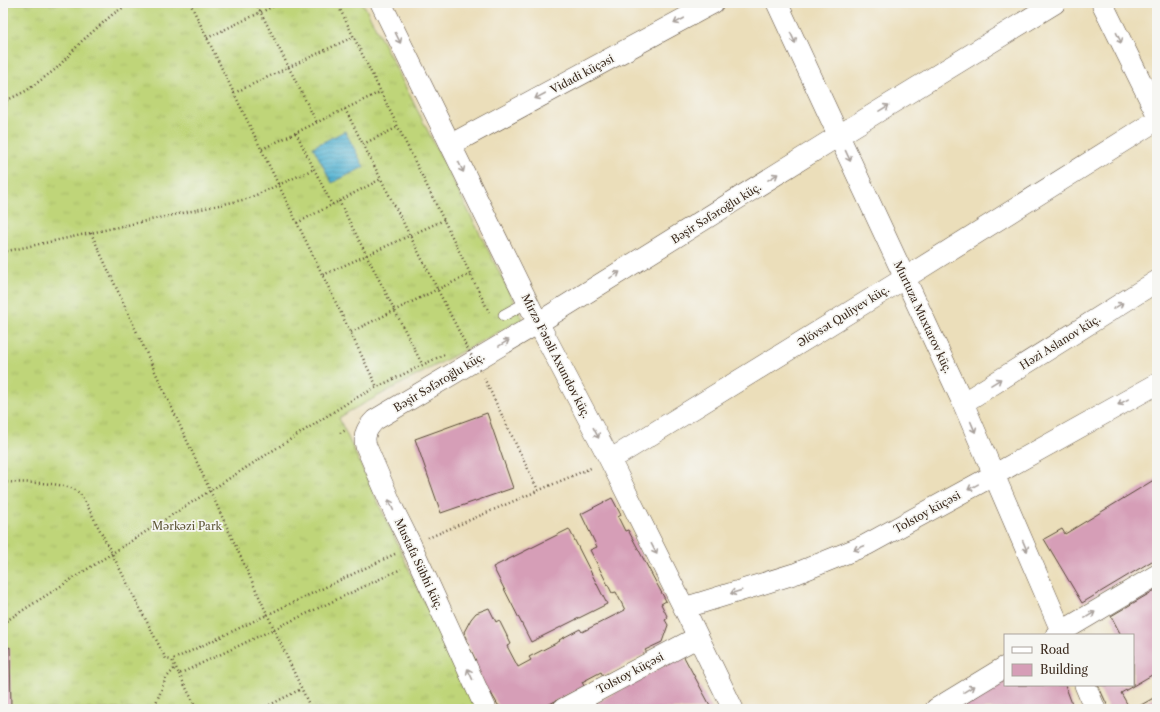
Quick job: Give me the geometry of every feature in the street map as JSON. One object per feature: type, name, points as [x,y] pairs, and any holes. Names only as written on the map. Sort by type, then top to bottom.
[{"type":"street","name":"Mirzə Fətəli Axundov küç.","points":[[381,3],[538,323],[610,460],[733,709]]},
{"type":"street","name":"Vidadi küçəsi","points":[[450,145],[713,3]]},
{"type":"street","name":"Murtuza Muxtarov küç.","points":[[777,3],[963,403],[1060,634]]},
{"type":"street","name":"Bəşir Səfəroğlu küç.","points":[[375,420],[538,323],[1055,3]]},
{"type":"street","points":[[1102,3],[1157,114]]},
{"type":"street","name":"Əlövsət Quliyev küç.","points":[[610,460],[1157,120]]},
{"type":"street","name":"Həzi Aslanov küç.","points":[[963,403],[1157,281]]},
{"type":"street","name":"Tolstoy küçəsi","points":[[684,608],[797,573],[866,545],[1157,384]]},
{"type":"street","name":"Mustafa Sübhi küç.","points":[[375,420],[368,427],[364,435],[366,446],[394,511],[415,553],[486,709]]},
{"type":"street","points":[[1060,634],[1157,574]]},
{"type":"street","name":"Tolstoy küçəsi","points":[[563,709],[698,637]]},
{"type":"street","points":[[936,709],[1004,667]]},
{"type":"street","points":[[1085,686],[1095,709]]},
{"type":"lane","points":[[504,315],[528,302]]},
{"type":"path","points":[[3,102],[26,91],[56,69],[82,41],[113,14],[130,3]]},
{"type":"path","points":[[190,3],[377,386]]},
{"type":"path","points":[[256,3],[317,123]]},
{"type":"path","points":[[207,38],[280,3]]},
{"type":"path","points":[[337,3],[490,313]]},
{"type":"path","points":[[234,93],[353,37]]},
{"type":"path","points":[[262,149],[380,92]]},
{"type":"path","points":[[345,109],[465,344],[481,372],[538,490]]},
{"type":"path","points":[[363,144],[398,127]]},
{"type":"path","points":[[296,133],[332,205]]},
{"type":"path","points":[[3,252],[247,199],[314,169]]},
{"type":"path","points":[[297,223],[381,179]]},
{"type":"path","points":[[340,201],[422,364]]},
{"type":"path","points":[[323,274],[444,220]]},
{"type":"path","points":[[91,233],[311,709]]},
{"type":"path","points":[[351,332],[471,274]]},
{"type":"path","points":[[458,347],[465,344]]},
{"type":"path","points":[[3,623],[331,413],[377,386],[451,350]]},
{"type":"path","points":[[179,674],[274,630],[415,553],[538,490],[610,460]]},
{"type":"path","points":[[3,482],[54,484],[71,488],[78,492],[87,505],[166,659],[172,660],[267,615],[415,553]]},
{"type":"path","points":[[172,660],[197,709]]},
{"type":"path","points":[[155,709],[166,678],[176,667]]},
{"type":"path","points":[[266,707],[302,689]]},
{"type":"green space","name":"Mərkəzi Park","points":[[3,3],[363,3],[523,319],[339,418],[420,593],[478,709],[3,709]]},
{"type":"water","points":[[345,131],[364,167],[332,183],[313,147]]},
{"type":"building","points":[[487,413],[513,488],[441,513],[415,439]]},
{"type":"building","points":[[1157,478],[1157,558],[1082,603],[1044,539],[1062,529],[1065,534]]},
{"type":"building","points":[[612,498],[621,515],[618,517],[625,531],[628,530],[666,601],[661,604],[668,618],[665,620],[668,625],[662,642],[645,650],[647,653],[603,676],[601,672],[582,682],[584,686],[540,709],[536,706],[530,709],[505,709],[498,705],[491,693],[488,694],[472,663],[476,661],[465,638],[467,638],[464,632],[476,613],[489,608],[496,622],[499,620],[511,644],[507,646],[518,667],[531,660],[529,657],[560,641],[559,640],[580,629],[582,632],[625,610],[616,592],[612,593],[590,550],[597,547],[581,514]]},
{"type":"building","points":[[569,529],[607,604],[531,642],[493,567]]},
{"type":"building","points":[[1157,589],[1157,672],[1134,685],[1134,634],[1120,634],[1111,616]]},
{"type":"building","points":[[10,647],[11,709],[3,709],[3,651]]},
{"type":"building","points":[[683,655],[712,709],[590,709],[589,707]]},
{"type":"building","points":[[1004,679],[1004,686],[1065,686],[1074,709],[957,709]]},
{"type":"building","points":[[1098,686],[1133,686],[1121,693],[1130,709],[1109,709]]},
{"type":"building","points":[[1157,696],[1157,709],[1134,709]]}]
